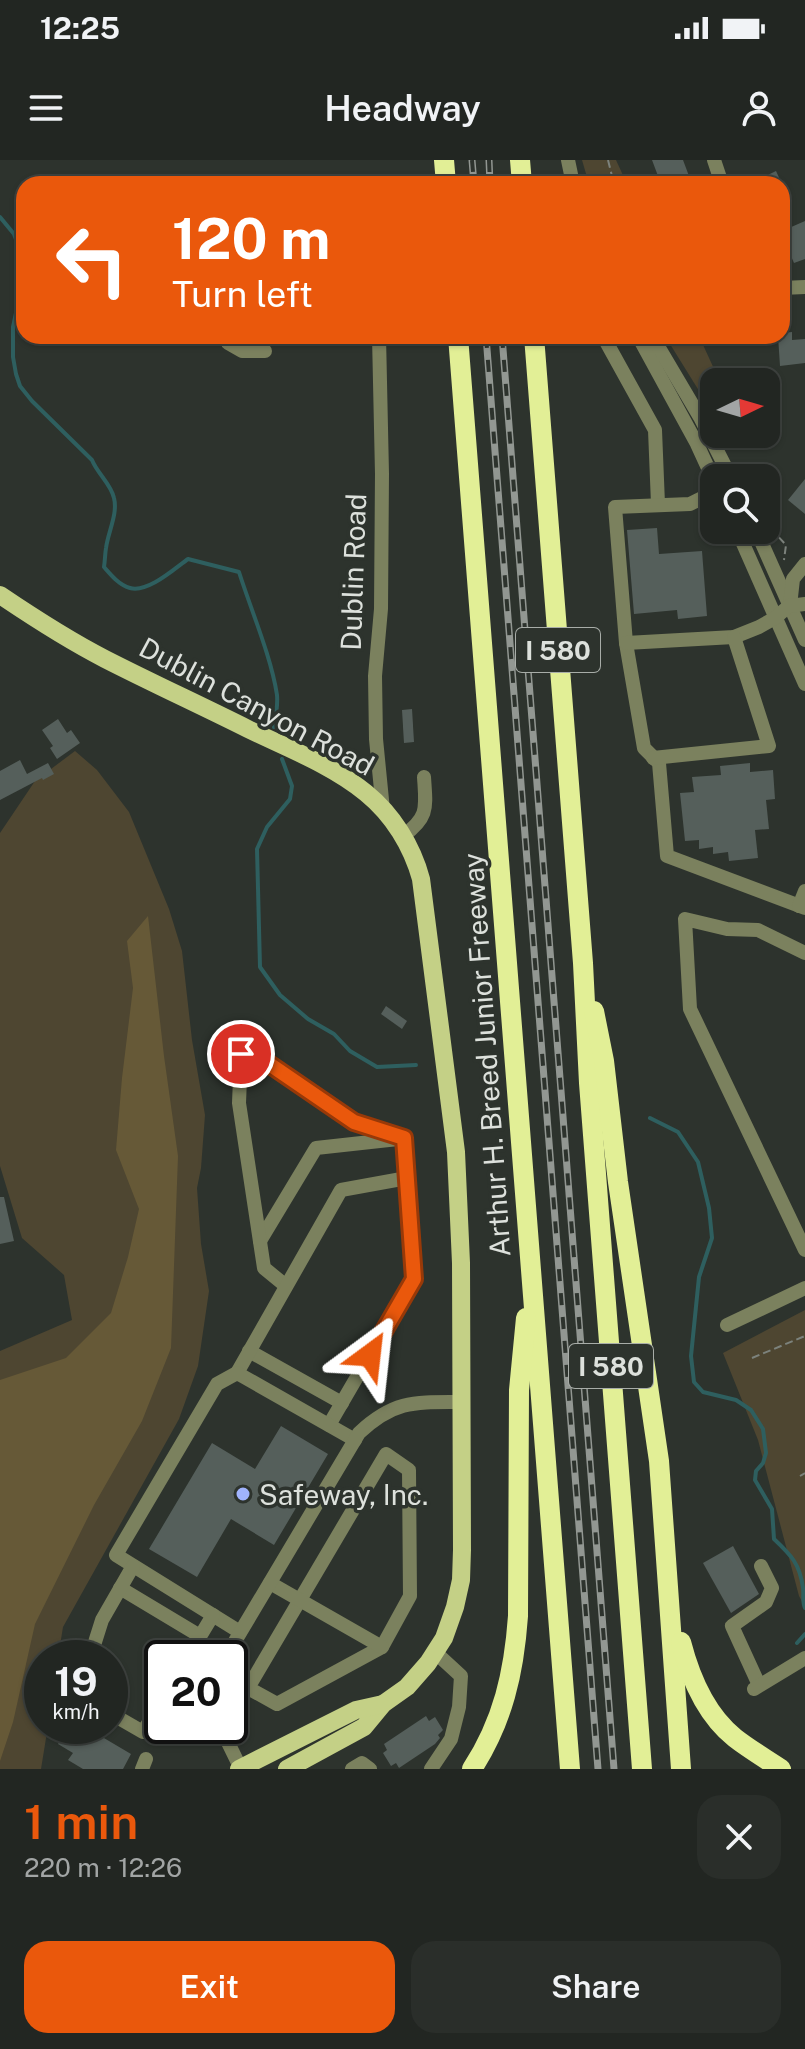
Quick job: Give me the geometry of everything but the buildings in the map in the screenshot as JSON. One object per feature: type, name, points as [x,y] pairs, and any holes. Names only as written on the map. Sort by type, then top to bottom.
[{"type":"highway","name":"Arthur H. Breed Junior Freeway","points":[[459,344],[570,1769]]},
{"type":"highway","name":"I 580","points":[[535,344],[642,1769]]},
{"type":"highway","points":[[583,963],[604,1061],[618,1182],[659,1461],[681,1769]]},
{"type":"highway","points":[[472,1769],[486,1747],[501,1712],[516,1648],[519,1390],[522,1341],[532,1291]]},
{"type":"highway","points":[[668,1586],[687,1665],[698,1692],[733,1737],[781,1769]]},
{"type":"main road","name":"Dublin Canyon Road","points":[[0,595],[54,631],[103,658],[329,770],[367,793],[403,836],[418,870],[456,1152],[461,1263],[461,1580],[444,1638],[436,1653],[407,1687],[383,1704],[364,1727],[287,1769]]},
{"type":"main road","name":"Dublin Canyon Road","points":[[240,1769],[356,1710],[383,1704]]},
{"type":"street","points":[[230,344],[242,351],[265,351]]},
{"type":"street","name":"Dublin Road","points":[[379,344],[381,609],[375,676],[376,739],[383,810]]},
{"type":"street","points":[[607,344],[655,430],[658,504]]},
{"type":"street","points":[[642,344],[706,464]]},
{"type":"street","points":[[657,344],[724,464]]},
{"type":"street","points":[[700,499],[690,504],[615,507],[626,643],[644,748],[659,763],[667,856],[802,907],[805,891]]},
{"type":"street","points":[[743,544],[805,684]]},
{"type":"street","points":[[762,544],[805,640]]},
{"type":"street","points":[[789,606],[793,579],[805,564]]},
{"type":"street","points":[[626,643],[734,637],[775,618],[789,606],[805,604]]},
{"type":"street","points":[[653,758],[769,746],[734,637]]},
{"type":"street","points":[[403,836],[422,817],[424,777]]},
{"type":"street","points":[[805,953],[758,930],[727,929],[685,919],[690,1009],[805,1250]]},
{"type":"street","points":[[286,1286],[264,1268],[239,1103],[241,1054],[259,1057],[354,1122],[404,1138]]},
{"type":"street","points":[[329,1425],[414,1279],[404,1138]]},
{"type":"street","points":[[260,1241],[316,1148],[404,1138]]},
{"type":"street","points":[[240,1632],[116,1555],[217,1384],[237,1373],[341,1190],[407,1178]]},
{"type":"street","points":[[727,1325],[805,1288]]},
{"type":"street","points":[[249,1351],[342,1403]]},
{"type":"street","points":[[237,1373],[355,1440]]},
{"type":"street","points":[[235,1640],[359,1433],[375,1418],[401,1406],[461,1402]]},
{"type":"street","points":[[386,1454],[409,1470],[410,1596],[382,1647],[277,1704],[248,1688],[386,1454]]},
{"type":"street","points":[[96,1640],[102,1620],[133,1566]]},
{"type":"street","points":[[761,1566],[772,1588],[766,1602],[732,1626],[757,1687],[805,1658]]},
{"type":"street","points":[[270,1583],[382,1647]]},
{"type":"street","points":[[120,1588],[200,1636]]},
{"type":"street","points":[[198,1640],[213,1615]]},
{"type":"street","points":[[431,1769],[451,1739],[459,1707],[461,1676],[436,1653]]},
{"type":"street","points":[[228,1744],[240,1769]]},
{"type":"street","points":[[352,1769],[362,1763],[370,1769]]},
{"type":"path","points":[[780,538],[786,545],[784,561]]},
{"type":"path","points":[[752,1358],[805,1336]]},
{"type":"path","points":[[800,1476],[805,1473]]},
{"type":"shaded area","points":[[582,160],[616,160],[623,176],[587,176]]},
{"type":"shaded area","points":[[670,344],[703,344],[714,368],[700,368],[700,392]]},
{"type":"shaded area","points":[[75,751],[97,770],[129,812],[169,909],[182,951],[192,1040],[205,1115],[197,1188],[201,1244],[209,1291],[198,1366],[179,1419],[63,1627],[61,1640],[24,1640],[24,1744],[45,1744],[41,1769],[0,1769],[0,1351],[72,1320],[64,1275],[22,1238],[0,1166],[0,833],[35,781]]},
{"type":"shaded area","points":[[148,916],[178,1156],[171,1348],[142,1421],[94,1505],[35,1624],[31,1640],[24,1640],[24,1673],[0,1761],[0,1380],[66,1358],[111,1313],[128,1257],[139,1209],[116,1150],[133,988],[127,941]]},
{"type":"shaded area","points":[[805,1310],[805,1607],[799,1596],[758,1440],[723,1353]]},
{"type":"waterway","points":[[0,217],[16,240]]},
{"type":"waterway","points":[[16,313],[13,357],[20,386],[92,460],[112,493],[115,510],[104,567],[122,585],[137,589],[160,579],[188,559],[239,572],[274,680],[277,695],[274,727]]},
{"type":"waterway","points":[[282,759],[292,786],[290,799],[267,827],[257,849],[260,967],[280,995],[308,1019],[334,1034],[350,1051],[377,1067],[416,1065]]},
{"type":"waterway","points":[[650,1118],[678,1132],[698,1162],[709,1208],[712,1238],[699,1277],[691,1356],[694,1382],[703,1392],[736,1400],[751,1410],[763,1429],[766,1453],[756,1471],[755,1480],[772,1509],[774,1539],[790,1555],[800,1572],[805,1608]]},
{"type":"waterway","points":[[797,1643],[805,1634]]},
{"type":"railway","points":[[472,160],[473,176]]},
{"type":"railway","points":[[489,160],[490,176]]},
{"type":"railway","points":[[487,344],[598,1769]]},
{"type":"railway","points":[[503,344],[614,1769]]},
{"type":"place","name":"Safeway, Inc.","points":[[243,1494]]},
{"type":"route","points":[[241,1054],[259,1057],[354,1122],[404,1138],[414,1279],[370,1355]]}]
